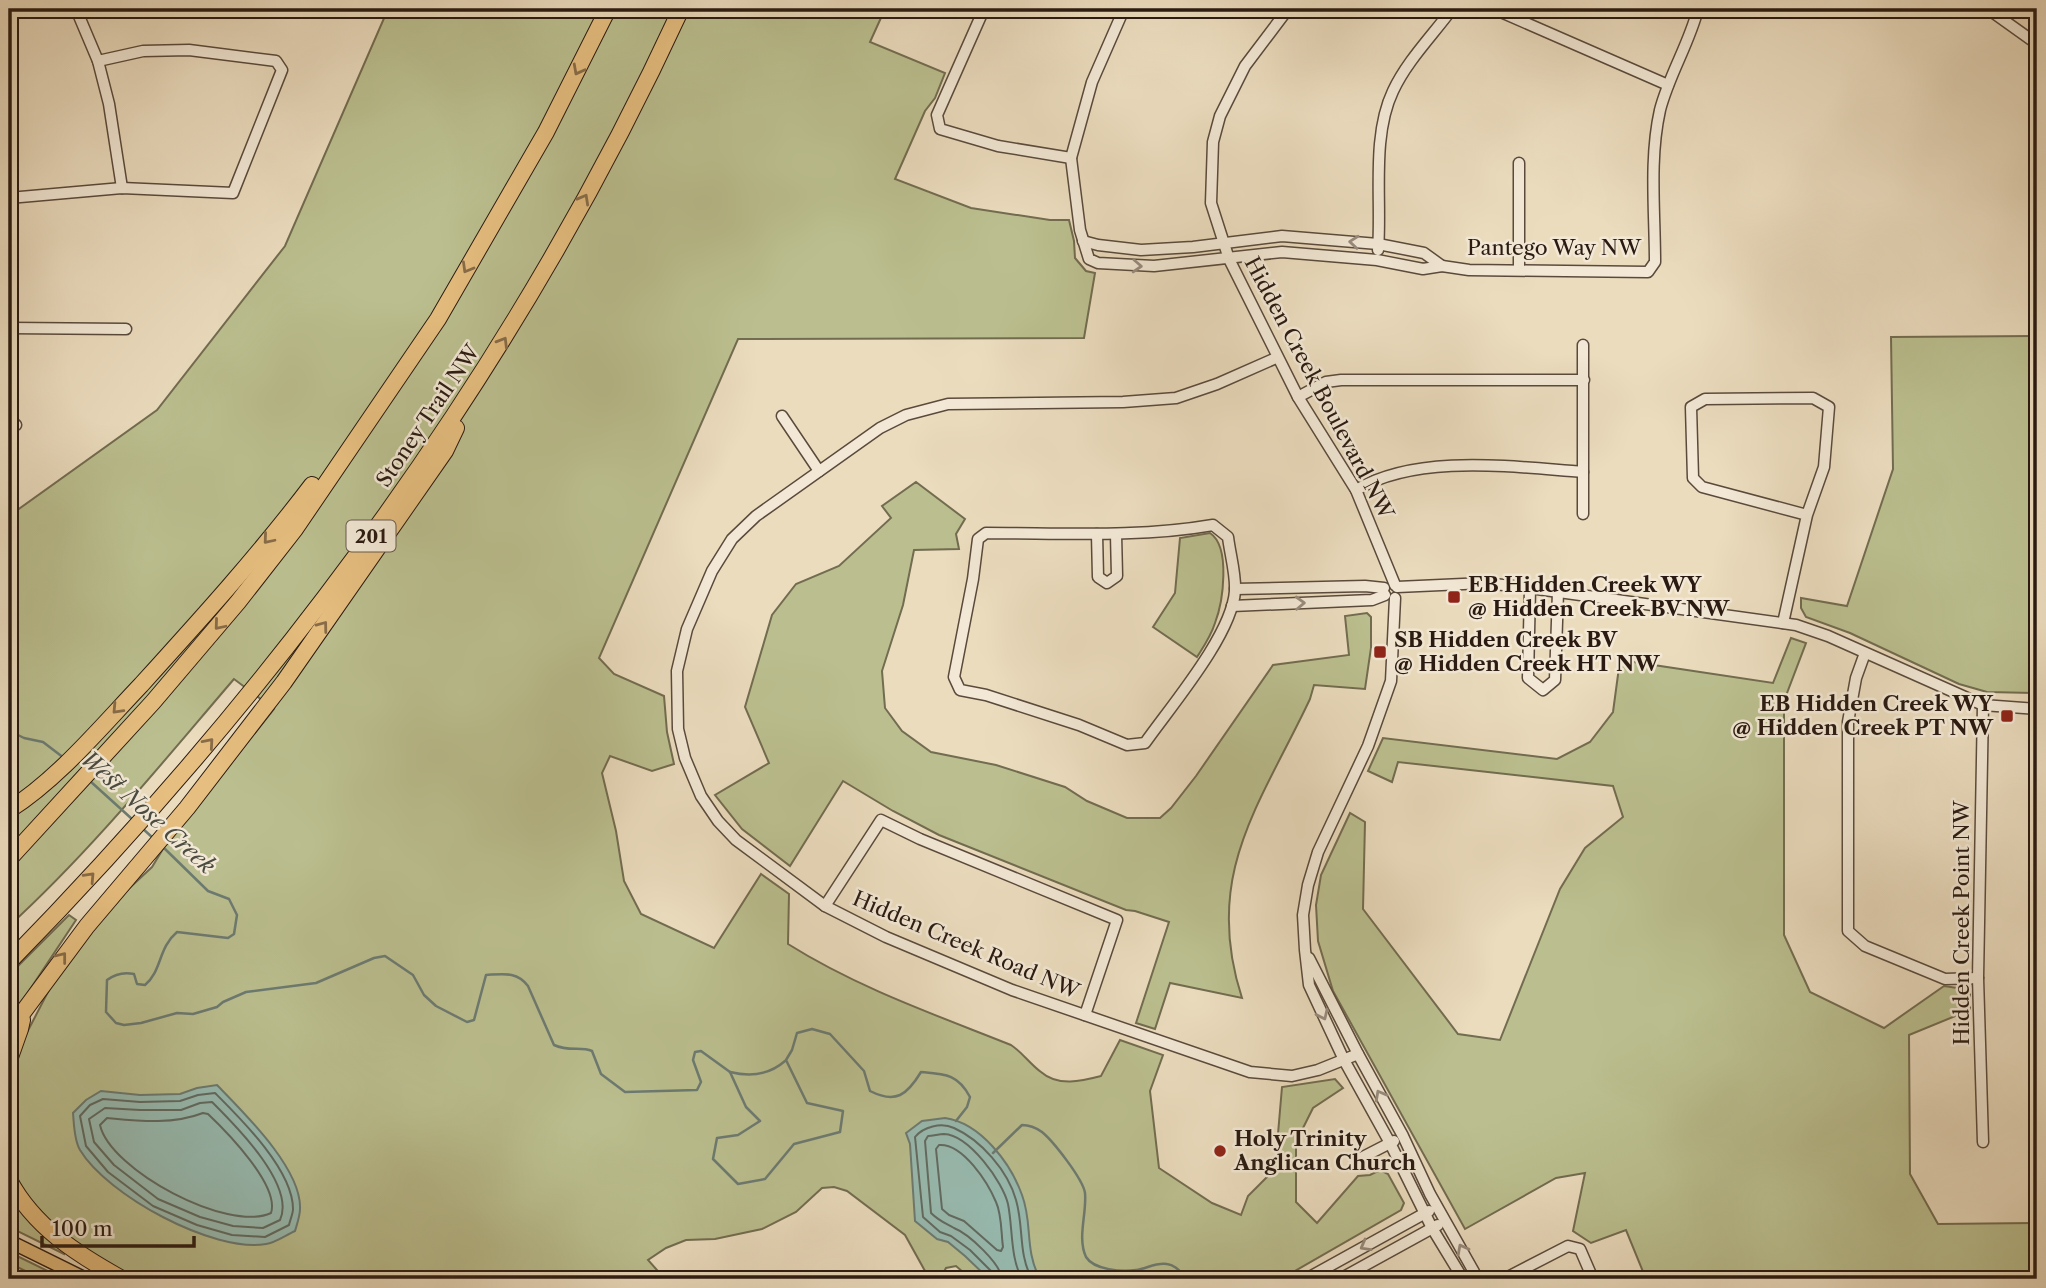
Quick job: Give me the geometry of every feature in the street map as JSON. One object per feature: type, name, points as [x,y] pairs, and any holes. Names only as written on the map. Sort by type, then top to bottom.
[{"type":"highway","points":[[9,859],[62,804],[189,661],[295,529],[430,330],[546,132],[608,9]]},
{"type":"highway","name":"Stoney Trail NW","points":[[9,962],[111,855],[233,715],[314,614],[391,509],[503,342],[604,164],[681,9]]},
{"type":"highway","points":[[9,810],[43,784],[91,737],[218,599],[294,509],[430,330]]},
{"type":"highway","points":[[9,1031],[61,959],[187,807],[284,682],[445,451],[478,381]]},
{"type":"highway","points":[[9,1060],[23,1013]]},
{"type":"highway","points":[[9,1180],[27,1208],[55,1237],[122,1279]]},
{"type":"main road","points":[[9,1241],[86,1279]]},
{"type":"main road","points":[[9,1275],[16,1279]]},
{"type":"street","points":[[76,9],[98,61],[114,127],[122,188]]},
{"type":"street","points":[[984,9],[937,116],[940,129],[998,146],[1071,158]]},
{"type":"street","points":[[1083,241],[1074,197],[1071,158],[1092,82],[1124,9]]},
{"type":"street","name":"Hidden Creek Boulevard NW","points":[[1288,9],[1245,66],[1220,116],[1213,142],[1211,202],[1229,259],[1276,358],[1356,490],[1383,557],[1391,591],[1393,619],[1391,681],[1380,716],[1318,852],[1308,885],[1303,915],[1309,985],[1344,1060],[1390,1143],[1424,1213],[1463,1279]]},
{"type":"street","points":[[1377,260],[1380,136],[1392,93],[1415,56],[1452,9]]},
{"type":"street","points":[[1494,9],[1668,85]]},
{"type":"street","name":"Pantego Way NW","points":[[1083,241],[1089,259],[1098,263],[1154,267],[1282,252],[1377,260],[1423,269],[1442,266],[1469,270],[1648,272],[1655,262],[1654,150],[1660,111],[1668,85],[1693,30],[1698,9]]},
{"type":"street","points":[[1988,9],[2037,44]]},
{"type":"street","points":[[9,198],[122,188],[233,193],[282,70],[276,61],[189,50],[142,51],[98,61]]},
{"type":"street","points":[[1519,163],[1520,270]]},
{"type":"street","name":"Pantego Way NW","points":[[1083,241],[1141,250],[1223,244],[1282,236],[1378,244],[1424,253],[1442,266]]},
{"type":"street","points":[[9,328],[126,329]]},
{"type":"street","points":[[1583,514],[1584,345]]},
{"type":"street","name":"Hidden Creek Road NW","points":[[1276,358],[1217,384],[1176,398],[1123,402],[948,404],[906,415],[880,428],[755,516],[732,539],[712,571],[687,629],[677,671],[678,729],[685,758],[701,796],[718,821],[757,856],[825,906],[886,937],[1013,990],[1250,1072],[1292,1076],[1318,1070],[1358,1055]]},
{"type":"street","points":[[1298,397],[1326,382],[1340,380],[1584,380]]},
{"type":"street","points":[[1783,623],[1807,515],[1824,467],[1829,407],[1813,398],[1705,398],[1691,407],[1693,478],[1702,487],[1807,515]]},
{"type":"street","points":[[782,416],[819,471]]},
{"type":"street","points":[[1356,490],[1375,479],[1421,468],[1503,466],[1583,472]]},
{"type":"street","points":[[1213,525],[1228,537],[1235,589],[1232,606],[1212,650],[1145,743],[1127,745],[1079,724],[986,695],[960,690],[954,677],[978,539],[986,533],[1097,534],[1174,532],[1213,525]]},
{"type":"street","points":[[1097,534],[1098,577],[1107,583],[1117,576],[1116,534]]},
{"type":"street","points":[[1235,589],[1365,586],[1391,591],[1466,583],[1530,587],[1783,623],[1828,636],[1983,705],[2037,709]]},
{"type":"street","points":[[1530,587],[1528,678],[1543,690],[1555,680],[1558,592]]},
{"type":"street","points":[[1232,606],[1372,600],[1391,591]]},
{"type":"street","points":[[1865,653],[1856,678],[1848,722],[1848,931],[1865,946],[1945,979],[1978,978]]},
{"type":"street","name":"Hidden Creek Point NW","points":[[1983,705],[1978,978],[1983,1142]]},
{"type":"street","points":[[825,906],[881,820],[920,839],[1117,920],[1085,1015]]},
{"type":"street","name":"Hidden Creek Boulevard NW","points":[[1305,950],[1474,1272],[1475,1279]]},
{"type":"street","points":[[1362,1157],[1403,1136]]},
{"type":"street","points":[[1306,1279],[1437,1206]]},
{"type":"street","points":[[1340,1279],[1447,1220]]},
{"type":"street","points":[[1504,1279],[1568,1245],[1580,1249],[1593,1279]]},
{"type":"green space","points":[[388,9],[885,9],[870,42],[945,73],[895,179],[971,208],[1050,220],[1069,220],[1075,258],[1086,271],[1095,273],[1084,338],[738,339],[599,658],[614,674],[664,696],[667,732],[674,764],[652,771],[610,756],[602,773],[616,831],[624,881],[641,914],[714,948],[761,874],[789,894],[788,944],[870,987],[1011,1045],[1048,1077],[1070,1082],[1101,1076],[1120,1040],[1163,1055],[1150,1091],[1159,1168],[1212,1203],[1241,1215],[1248,1196],[1275,1169],[1282,1087],[1335,1079],[1343,1088],[1313,1108],[1296,1142],[1296,1202],[1317,1223],[1358,1176],[1370,1175],[1380,1170],[1388,1174],[1404,1203],[1401,1210],[1281,1279],[971,1279],[956,1266],[946,1268],[940,1279],[923,1279],[925,1271],[905,1235],[847,1191],[834,1187],[822,1188],[796,1212],[762,1229],[715,1239],[686,1240],[666,1248],[648,1260],[665,1279],[135,1279],[55,1227],[22,1190],[9,1160],[9,1076],[20,1046],[50,988],[107,909],[152,867],[177,826],[274,709],[234,679],[69,868],[9,926],[9,516],[157,410],[285,246]]},
{"type":"green space","points":[[2037,336],[2037,693],[1987,692],[1959,684],[1850,633],[1806,617],[1801,608],[1801,598],[1847,606],[1893,469],[1891,337]]},
{"type":"green space","points":[[916,482],[965,519],[956,534],[959,549],[914,550],[903,605],[882,671],[885,708],[902,731],[931,752],[996,765],[1065,787],[1087,801],[1127,818],[1160,818],[1171,808],[1273,665],[1349,655],[1345,616],[1367,613],[1371,617],[1371,648],[1365,689],[1314,685],[1310,699],[1242,842],[1233,877],[1229,914],[1231,954],[1242,998],[1170,983],[1155,1029],[1136,1023],[1169,922],[1126,910],[939,835],[843,781],[790,866],[742,829],[715,795],[769,763],[745,707],[772,615],[796,584],[839,566],[891,518],[882,506]]},
{"type":"green space","points":[[1210,533],[1221,550],[1222,589],[1213,628],[1197,657],[1153,627],[1175,593],[1180,538]]},
{"type":"green space","points":[[1791,638],[1806,643],[1784,701],[1784,935],[1810,992],[1884,1028],[1944,986],[1964,989],[1970,994],[1970,1010],[1909,1035],[1910,1174],[1938,1224],[2037,1223],[2037,1279],[1646,1279],[1626,1230],[1591,1243],[1573,1231],[1585,1173],[1556,1178],[1465,1229],[1333,991],[1318,941],[1316,905],[1321,875],[1350,813],[1365,822],[1363,909],[1458,1034],[1500,1040],[1560,889],[1585,848],[1623,817],[1613,786],[1398,762],[1392,782],[1368,771],[1383,738],[1557,759],[1590,742],[1613,712],[1620,660],[1773,683]]},
{"type":"green space","points":[[69,915],[76,920],[9,1021],[9,975]]},
{"type":"green space","points":[[9,1192],[65,1249],[64,1254],[9,1227]]},
{"type":"green space","points":[[9,1252],[64,1279],[42,1279],[9,1263]]},
{"type":"water","points":[[217,1085],[269,1142],[292,1177],[298,1193],[300,1212],[295,1231],[273,1242],[244,1244],[218,1239],[163,1217],[113,1185],[94,1167],[78,1146],[73,1113],[86,1100],[101,1091],[140,1095],[180,1094]]},
{"type":"water","points":[[945,1118],[958,1121],[982,1136],[1010,1171],[1022,1195],[1032,1257],[1040,1279],[989,1279],[948,1242],[937,1239],[915,1221],[910,1144],[906,1133],[922,1121]]},
{"type":"waterway","name":"West Nose Creek","points":[[9,734],[43,742],[64,758]]},
{"type":"waterway","name":"West Nose Creek","points":[[90,781],[132,819]]},
{"type":"waterway","name":"West Nose Creek","points":[[142,828],[153,838]]},
{"type":"waterway","name":"West Nose Creek","points":[[163,847],[208,891],[229,899],[237,915],[234,934],[228,938],[177,932],[166,945],[154,973],[145,985],[137,984],[134,974],[131,973],[107,980],[106,1012],[116,1023],[124,1025],[177,1013],[193,1014],[217,1007],[246,992],[316,983],[374,958],[385,956],[413,975],[424,995],[436,1006],[467,1022],[474,1020],[486,975],[509,974],[519,978],[528,986],[554,1045],[592,1051],[601,1074],[625,1092],[697,1090],[701,1082],[693,1060],[695,1052],[701,1051],[730,1072],[746,1107],[760,1121],[738,1135],[717,1138],[713,1159],[738,1184],[765,1179],[794,1144],[840,1132],[843,1111],[807,1103],[786,1060],[797,1033],[812,1029],[830,1034],[864,1071],[870,1091],[879,1095],[894,1097],[906,1092],[921,1072],[944,1075],[956,1080],[970,1097],[967,1107],[956,1121]]},
{"type":"waterway","name":"West Nose Creek","points":[[730,1072],[759,1074],[785,1061]]},
{"type":"waterway","name":"West Nose Creek","points":[[993,1153],[1022,1125],[1039,1130],[1060,1152],[1083,1187],[1085,1201],[1082,1242],[1086,1257],[1095,1265],[1123,1271],[1167,1264],[1188,1279]]},
{"type":"place","name":"EB Hidden Creek WY @ Hidden Creek BV NW","points":[[1454,597]]},
{"type":"place","name":"SB Hidden Creek BV @ Hidden Creek HT NW","points":[[1380,652]]},
{"type":"place","name":"EB Hidden Creek WY @ Hidden Creek PT NW","points":[[2007,716]]},
{"type":"place","name":"Holy Trinity Anglican Church","points":[[1220,1151]]}]
